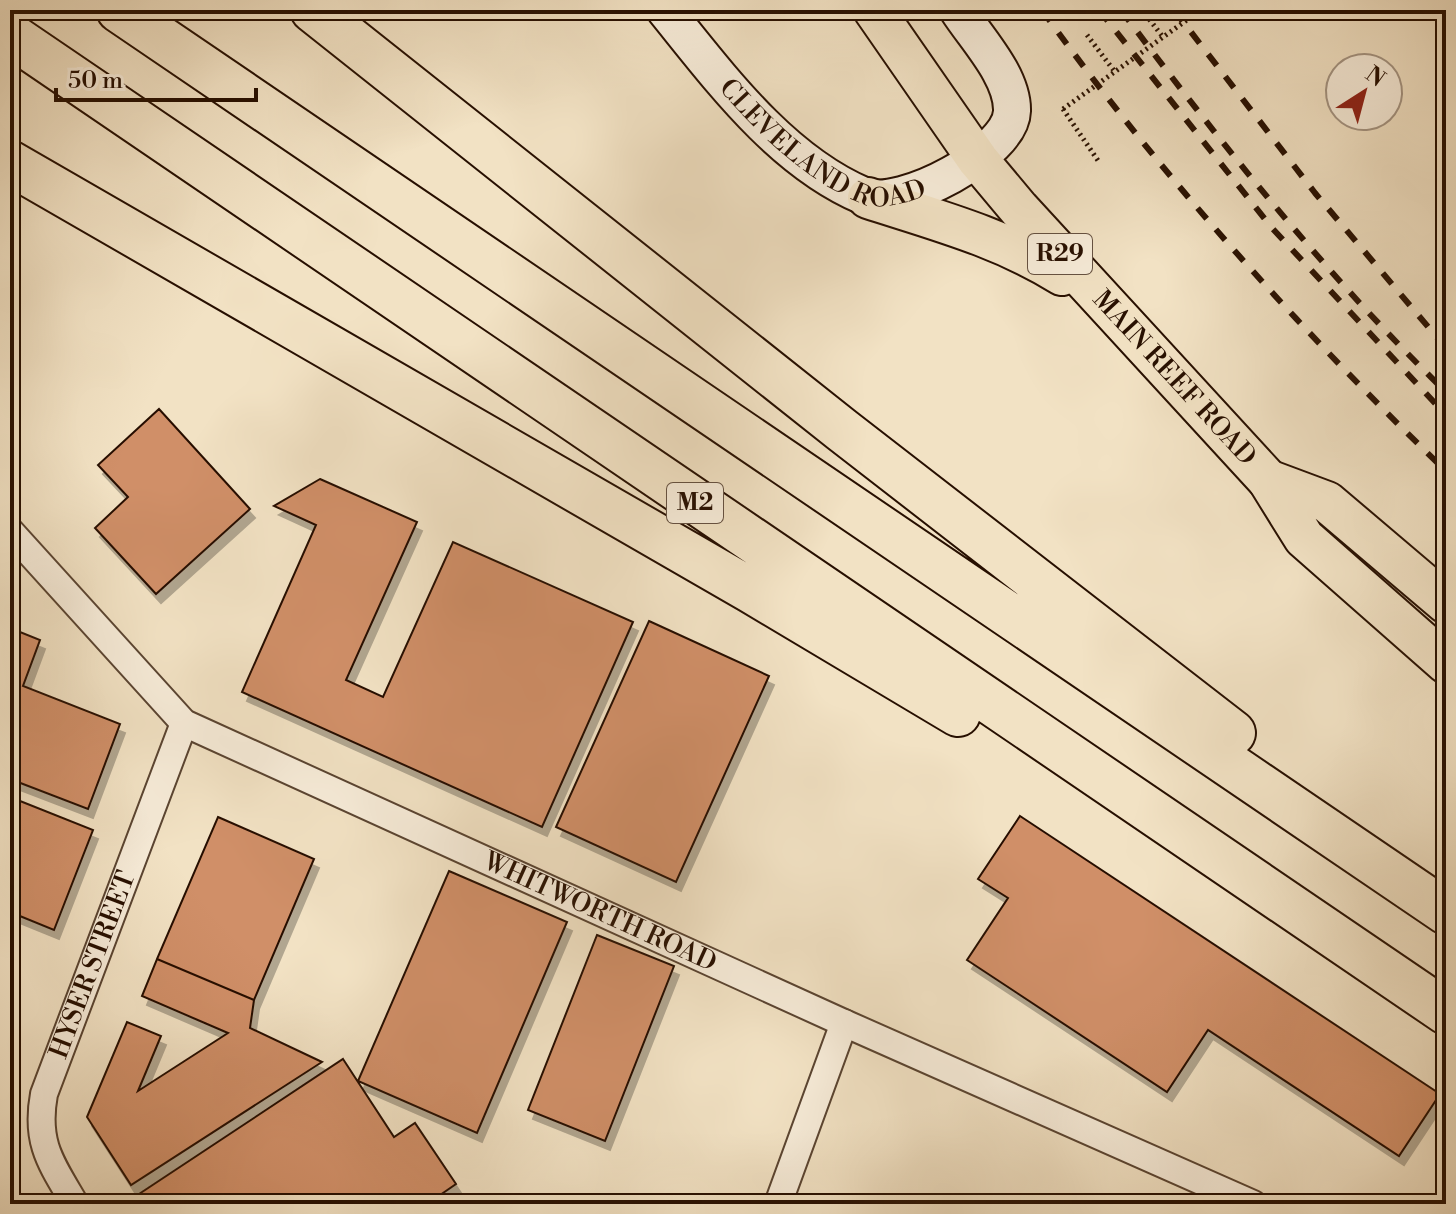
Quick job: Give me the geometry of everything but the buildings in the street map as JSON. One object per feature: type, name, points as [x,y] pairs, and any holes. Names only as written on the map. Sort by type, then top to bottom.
[{"type":"highway","points":[[119,10],[1446,912]]},
{"type":"highway","points":[[313,10],[854,440],[1446,898]]},
{"type":"highway","name":"M2","points":[[10,35],[1446,1012]]},
{"type":"highway","points":[[10,163],[736,582],[1382,968]]},
{"type":"main road","name":"MAIN REEF ROAD","points":[[874,10],[978,160],[1268,480],[1304,538],[1446,663]]},
{"type":"main road","points":[[868,198],[1007,244],[1103,301]]},
{"type":"main road","name":"MAIN REEF ROAD","points":[[1268,480],[1327,502],[1446,603]]},
{"type":"street","name":"CLEVELAND ROAD","points":[[665,10],[706,61],[790,148],[822,173],[868,198],[914,192],[978,160],[999,141],[1010,123],[1012,110],[999,72],[958,10]]},
{"type":"street","name":"WHITWORTH ROAD","points":[[10,531],[184,723],[844,1023],[1253,1204]]},
{"type":"street","name":"HYSER STREET","points":[[75,1204],[43,1147],[40,1131],[44,1094],[184,723]]},
{"type":"street","points":[[778,1204],[844,1023]]},
{"type":"path","points":[[1142,10],[1163,37]]},
{"type":"path","points":[[1099,162],[1063,109],[1197,10]]},
{"type":"path","points":[[1087,35],[1115,72]]},
{"type":"railway","points":[[1042,10],[1087,72],[1234,250],[1285,307],[1446,471]]},
{"type":"railway","points":[[1099,10],[1272,228],[1446,415]]},
{"type":"railway","points":[[1121,10],[1276,207],[1359,302],[1446,392]]},
{"type":"railway","points":[[1174,10],[1315,193],[1446,348]]}]
